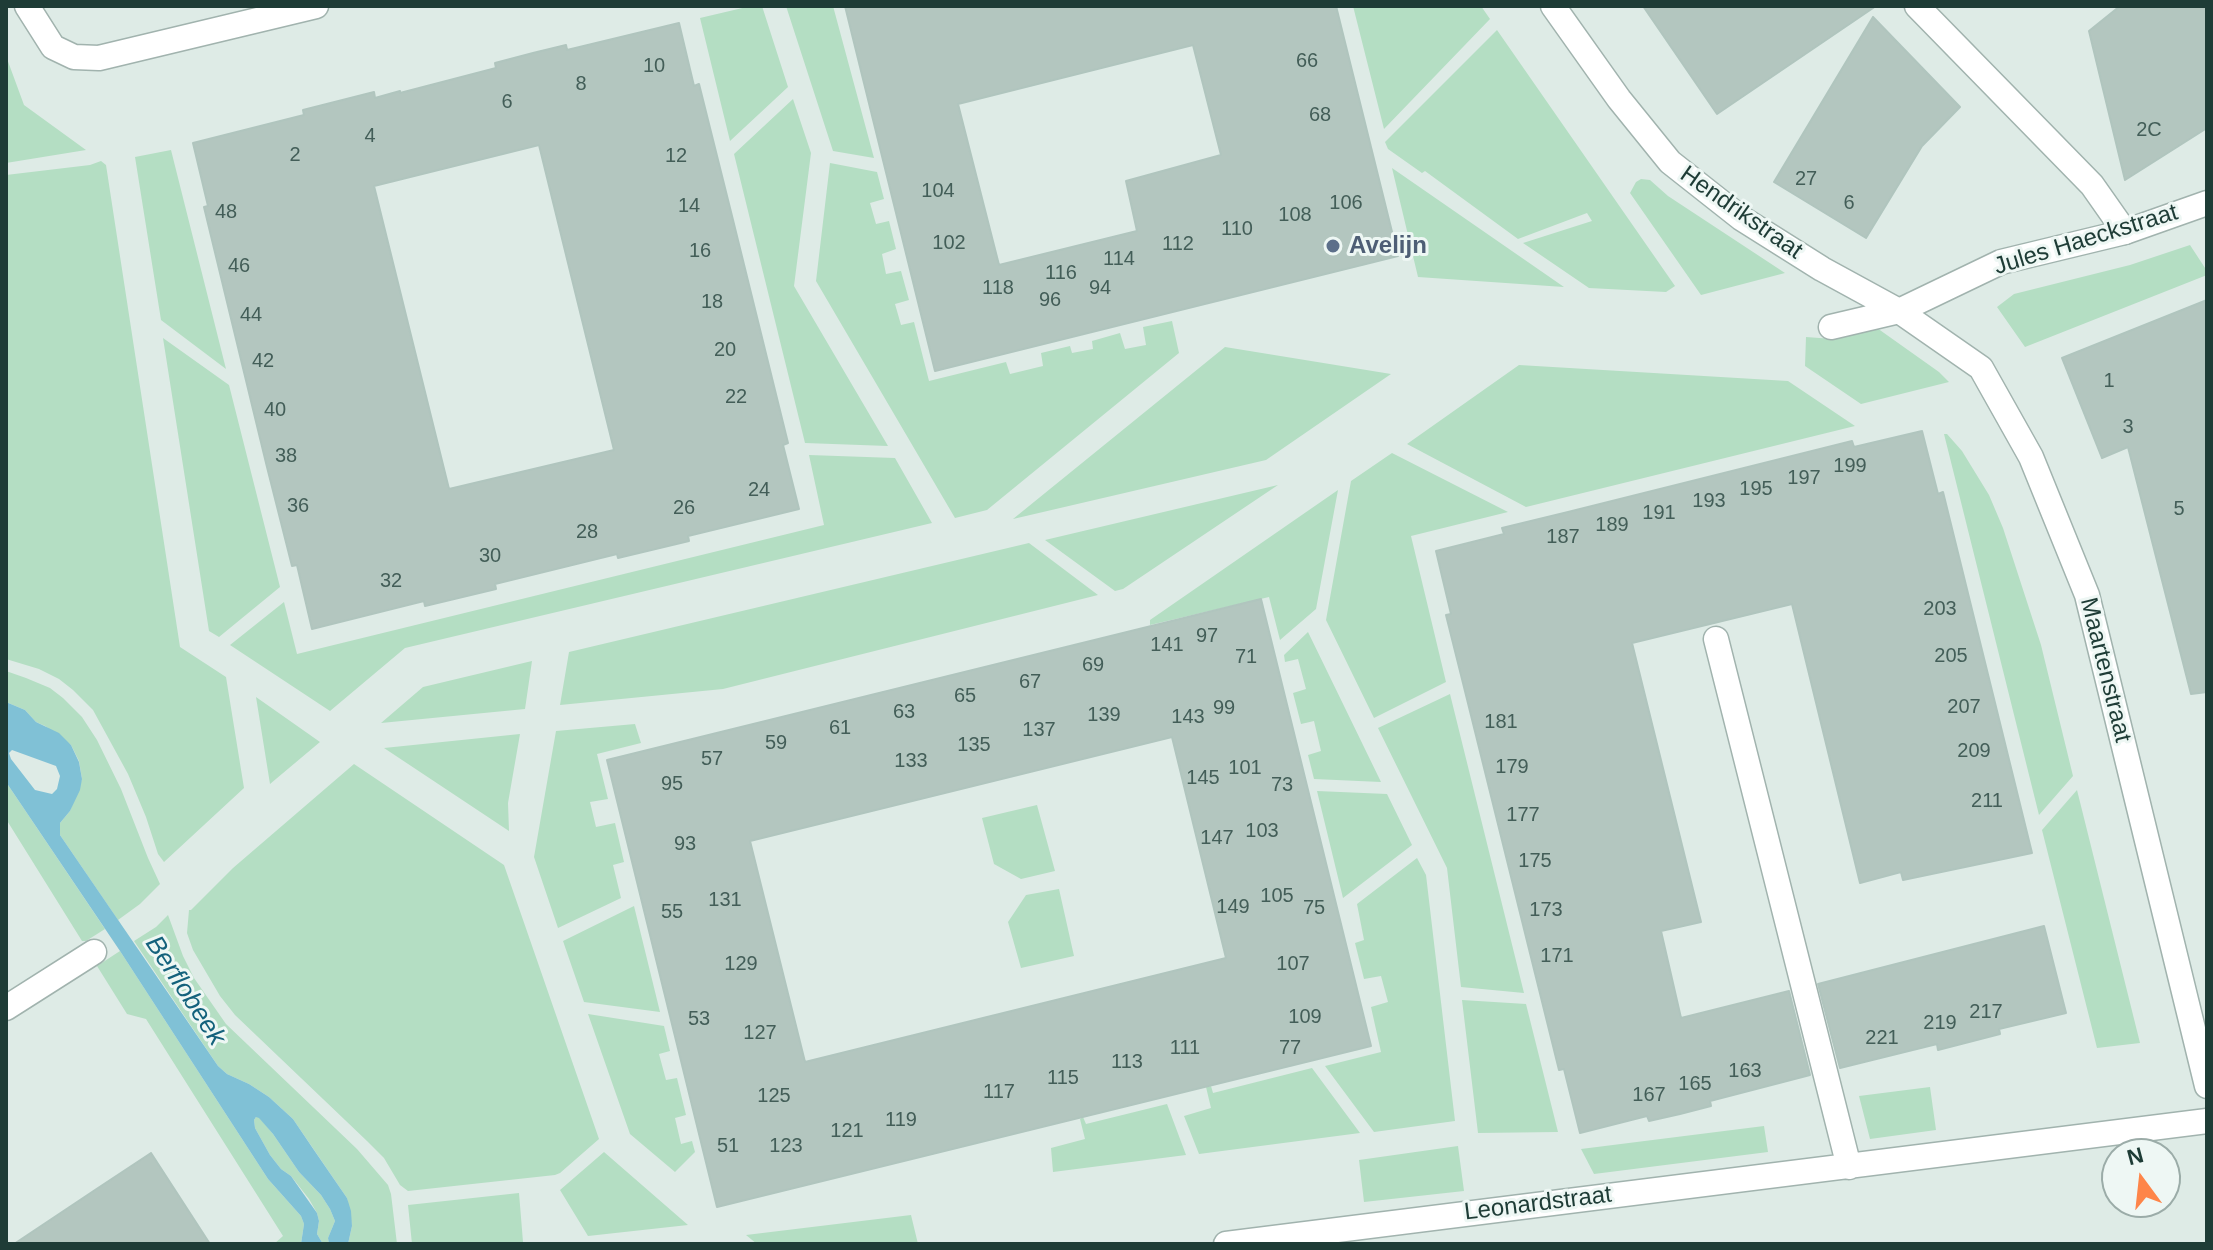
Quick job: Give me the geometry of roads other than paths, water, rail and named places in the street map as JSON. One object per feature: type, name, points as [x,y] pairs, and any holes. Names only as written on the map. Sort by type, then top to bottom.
[{"type":"street","points":[[27,6],[53,47],[74,57],[99,58],[316,6]]},
{"type":"street","name":"Hendrikstraat","points":[[1553,6],[1619,99],[1670,162],[1741,218],[1822,269],[1899,311]]},
{"type":"street","points":[[1917,6],[2092,185],[2125,232]]},
{"type":"street","name":"Jules Haeckstraat","points":[[1831,327],[1899,311],[2001,262],[2125,232],[2207,203]]},
{"type":"street","name":"Maartenstraat","points":[[1899,311],[1981,368],[2031,457],[2087,595],[2207,1086]]},
{"type":"street","points":[[1716,639],[1849,1167]]},
{"type":"street","points":[[6,1008],[94,952]]},
{"type":"street","name":"Leonardstraat","points":[[1226,1244],[2207,1121]]},
{"type":"water","points":[[6,702],[25,710],[36,722],[59,733],[71,745],[82,779],[70,811],[60,823],[60,835],[218,1066],[269,1097],[293,1119],[347,1198],[352,1226],[348,1244],[329,1244],[328,1238],[335,1221],[330,1209],[273,1134],[256,1117],[255,1128],[270,1155],[291,1176],[317,1213],[317,1234],[323,1244],[301,1244],[304,1224],[301,1216],[268,1179],[6,782]],"holes":[[[12,750],[56,766],[60,776],[57,789],[52,794],[35,790],[9,753]]]},
{"type":"place","name":"Avelijn","points":[[1333,246]]},
{"type":"water label","name":"Berflobeek","points":[[185,991]]}]
